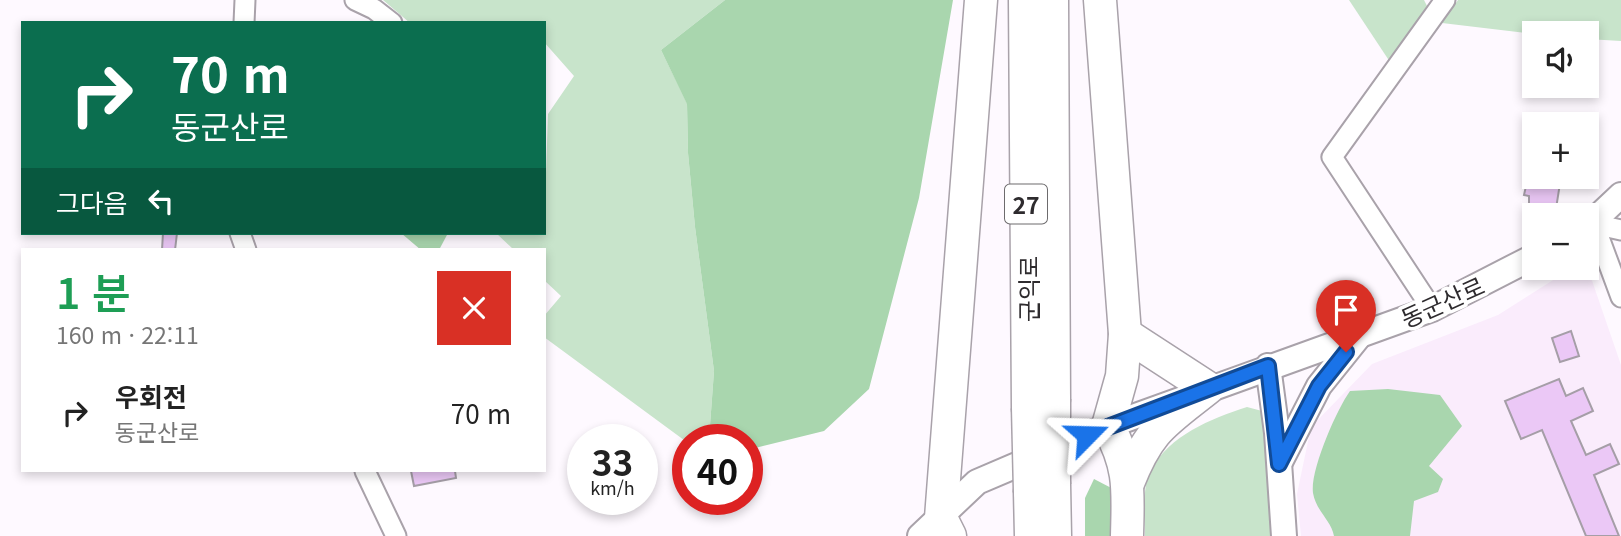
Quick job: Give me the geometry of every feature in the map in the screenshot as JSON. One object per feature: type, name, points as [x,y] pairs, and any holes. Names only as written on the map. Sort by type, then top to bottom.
[{"type":"highway","points":[[937,530],[981,0]]},
{"type":"highway","name":"군익로","points":[[1025,0],[1042,488],[1031,536]]},
{"type":"highway","name":"군익로","points":[[1041,403],[1052,0]]},
{"type":"highway","points":[[1100,0],[1125,334],[1122,376],[1108,426],[1123,454],[1128,483],[1127,536]]},
{"type":"highway","points":[[1125,334],[1208,388],[1154,431],[1141,448],[1128,483]]},
{"type":"highway","name":"군익로","points":[[1042,488],[1055,536]]},
{"type":"street","points":[[244,0],[244,21]]},
{"type":"street","points":[[355,0],[374,9],[389,21]]},
{"type":"street","points":[[1432,309],[1332,156],[1446,0]]},
{"type":"street","points":[[1599,218],[1621,195]]},
{"type":"street","points":[[1599,227],[1621,230]]},
{"type":"street","points":[[1599,245],[1621,297]]},
{"type":"street","name":"동군산로","points":[[937,530],[977,482],[1108,426],[1432,309],[1522,263]]},
{"type":"street","points":[[1279,464],[1319,386],[1360,334]]},
{"type":"street","points":[[1268,366],[1279,464],[1283,536]]},
{"type":"street","points":[[365,472],[396,536]]},
{"type":"shaded area","points":[[1553,280],[1592,280],[1621,365],[1621,536],[1301,536],[1297,494],[1311,427],[1372,364],[1498,315]]},
{"type":"green space","points":[[383,0],[725,0],[661,50],[687,103],[688,153],[695,227],[714,371],[710,424],[672,424],[672,431],[546,338],[546,314],[561,296],[546,282],[546,248],[512,248],[498,235],[546,235],[548,114],[574,76],[546,44],[546,21],[408,21]]},
{"type":"green space","points":[[725,0],[953,0],[919,198],[869,389],[824,431],[763,446],[763,424],[710,424],[714,371],[695,227],[688,153],[687,104],[661,50]]},
{"type":"green space","points":[[1349,0],[1424,0],[1427,6],[1390,62]]},
{"type":"green space","points":[[1458,0],[1621,0],[1621,41],[1599,40],[1599,21],[1522,21],[1522,32],[1442,23]]},
{"type":"green space","points":[[403,235],[447,235],[440,248],[419,248]]},
{"type":"green space","points":[[1388,389],[1440,395],[1462,426],[1429,466],[1443,479],[1438,492],[1414,501],[1410,536],[1334,536],[1313,493],[1316,470],[1326,440],[1350,391]]},
{"type":"green space","points":[[1247,407],[1262,411],[1273,536],[1145,536],[1144,503],[1147,478],[1158,458],[1192,430]]},
{"type":"green space","points":[[1094,479],[1121,493],[1125,536],[1085,536],[1085,498]]},
{"type":"building","points":[[1525,189],[1559,189],[1557,203],[1529,203],[1529,196],[1524,195]]},
{"type":"building","points":[[163,235],[177,235],[175,248],[162,248]]},
{"type":"building","points":[[1571,331],[1579,356],[1560,362],[1552,338]]},
{"type":"building","points":[[1559,379],[1566,396],[1583,388],[1593,411],[1571,421],[1586,455],[1610,444],[1619,464],[1594,475],[1619,536],[1586,536],[1542,430],[1521,439],[1505,401]]},
{"type":"building","points":[[411,472],[455,472],[456,478],[414,486]]},
{"type":"route","points":[[1087,435],[1268,366],[1279,464],[1319,386],[1346,352]]}]
